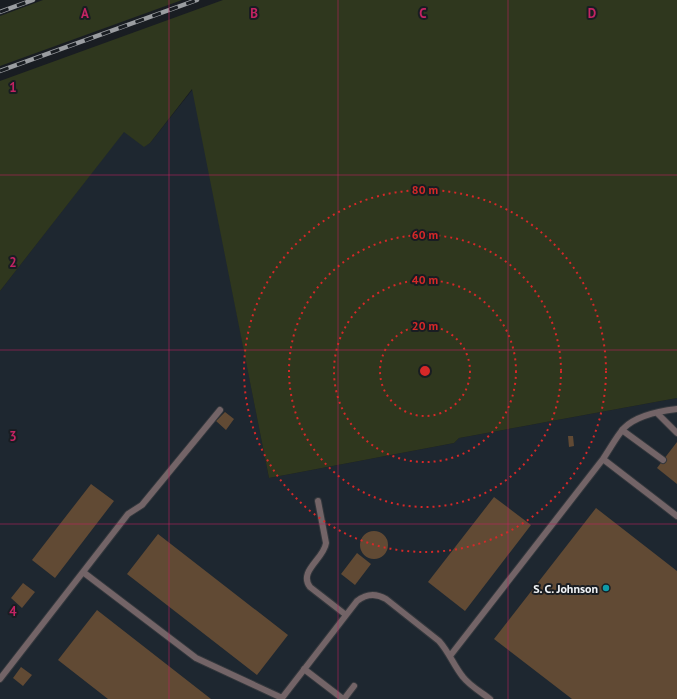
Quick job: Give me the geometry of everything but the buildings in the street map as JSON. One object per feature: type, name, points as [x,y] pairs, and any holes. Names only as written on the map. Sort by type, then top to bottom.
[{"type":"lane","points":[[450,656],[603,459],[622,430],[640,418],[677,409]]},
{"type":"lane","points":[[0,679],[128,514],[142,505],[220,410]]},
{"type":"lane","points":[[657,413],[677,433]]},
{"type":"lane","points":[[622,430],[663,460]]},
{"type":"lane","points":[[603,459],[677,516]]},
{"type":"lane","points":[[318,501],[326,537],[326,546],[325,550],[308,572],[306,582],[310,587],[346,615]]},
{"type":"lane","points":[[83,572],[196,658],[281,699],[357,601],[366,596],[376,594],[383,597],[438,641],[450,656],[464,679],[490,699]]},
{"type":"lane","points":[[304,669],[343,699],[354,686]]},
{"type":"shaded area","name":"S. C. Johnson","points":[[193,89],[269,478],[454,443],[459,438],[677,398],[677,699],[0,699],[0,291],[124,131],[144,146],[150,143]]},
{"type":"green space","points":[[43,0],[182,0],[0,66],[0,16]]},
{"type":"green space","points":[[223,0],[677,0],[677,398],[459,438],[454,443],[269,478],[192,89],[150,143],[144,147],[124,132],[0,291],[0,81]]},
{"type":"railway","points":[[0,12],[33,0]]},
{"type":"railway","points":[[0,71],[197,0]]},
{"type":"place","name":"S. C. Johnson","points":[[606,588]]}]
